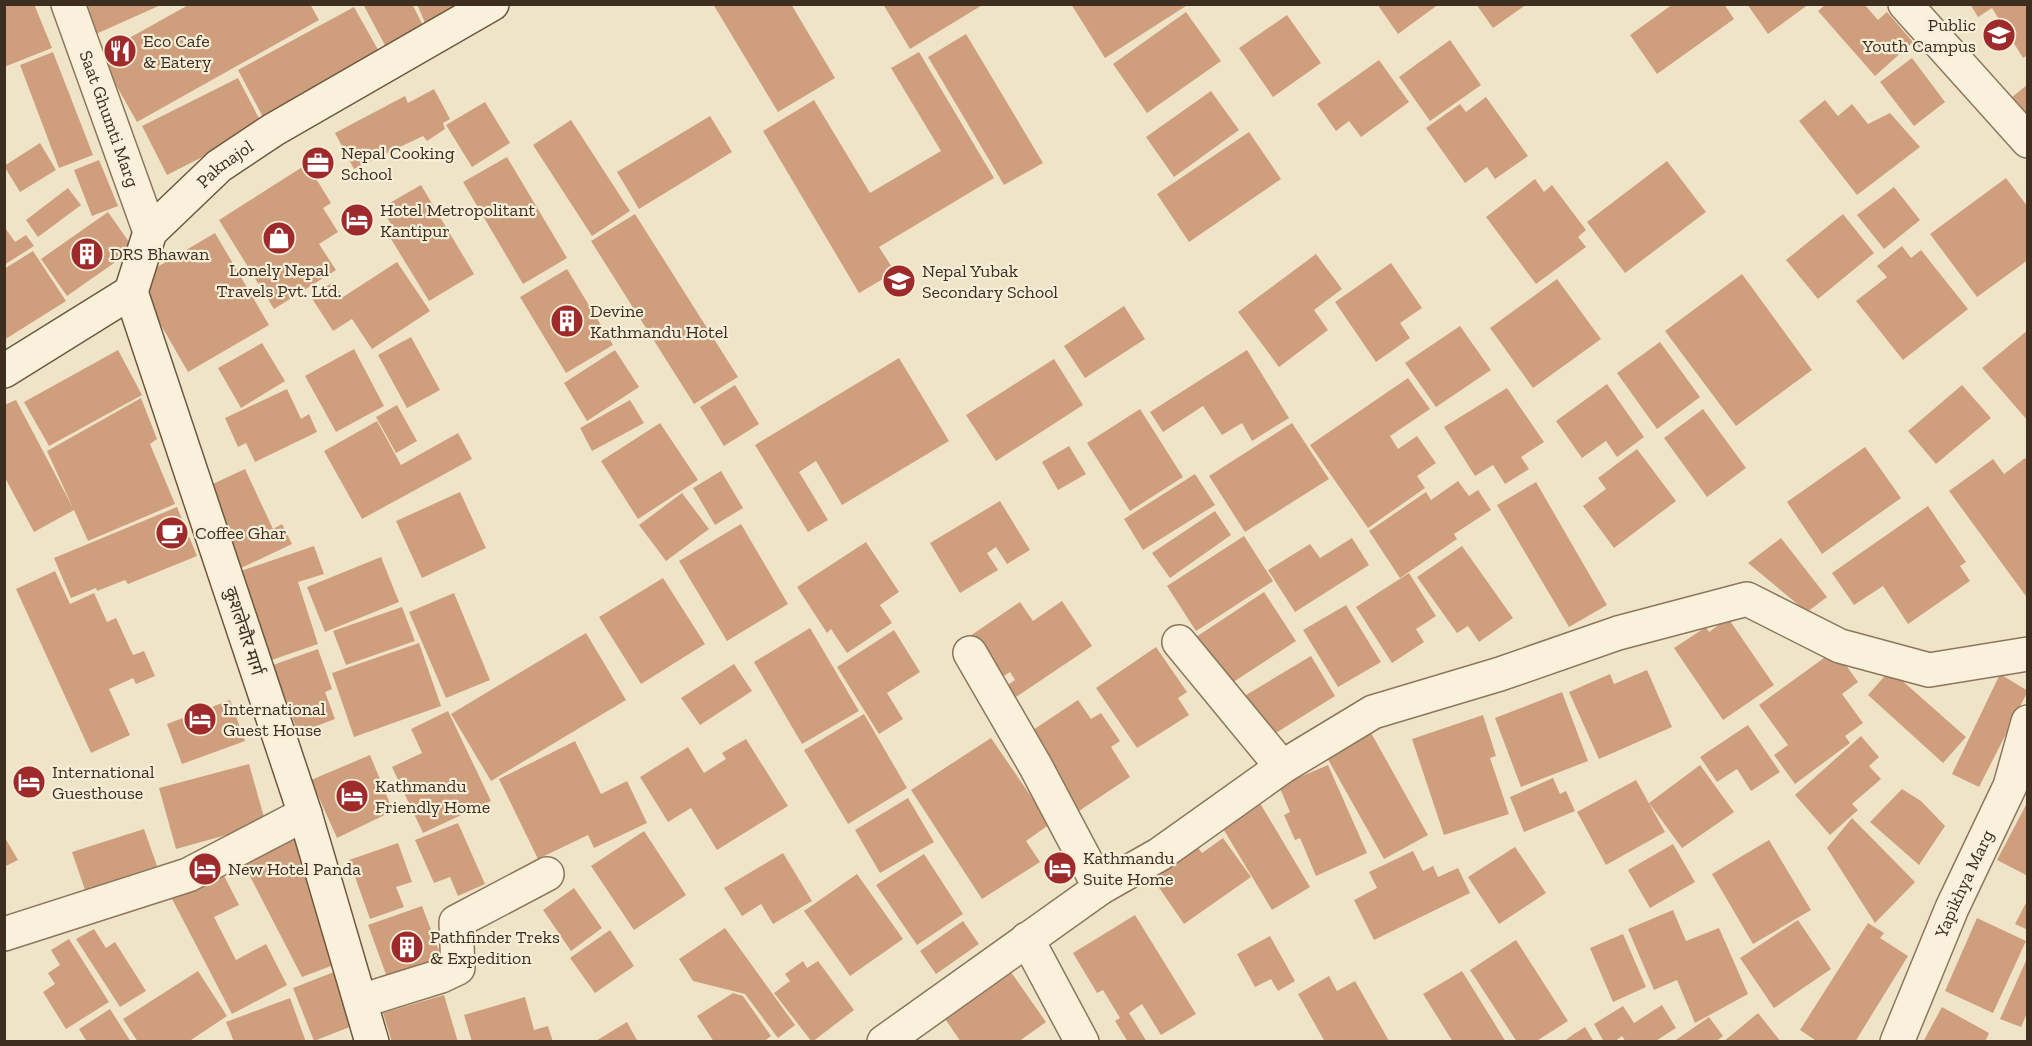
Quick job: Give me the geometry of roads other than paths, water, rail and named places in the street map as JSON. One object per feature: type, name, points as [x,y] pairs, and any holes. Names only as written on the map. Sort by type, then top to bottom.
[{"type":"street","name":"Saat Ghumti Marg","points":[[68,4],[150,232]]},
{"type":"street","name":"Paknajol","points":[[131,292],[150,232],[219,166],[283,124],[492,4]]},
{"type":"street","points":[[1905,4],[2028,141]]},
{"type":"street","points":[[4,371],[131,292]]},
{"type":"street","name":"कुशलेचौर मार्ग","points":[[131,292],[305,814],[372,1041]]},
{"type":"street","points":[[884,1041],[1100,888],[1160,854],[1282,767],[1374,712],[1500,674],[1618,633],[1747,599],[1840,646],[1929,670],[2028,654]]},
{"type":"street","points":[[1179,642],[1282,767]]},
{"type":"street","points":[[970,653],[1036,767],[1100,888]]},
{"type":"street","name":"Yapikhya Marg","points":[[1897,1041],[1952,908],[2010,786],[2028,722]]},
{"type":"street","points":[[4,934],[188,875],[305,814]]},
{"type":"street","points":[[362,1001],[441,976],[458,968],[456,922],[548,874]]},
{"type":"street","points":[[1027,939],[1082,1041]]},
{"type":"place","name":"Public Youth Campus","points":[[1999,35]]},
{"type":"place","name":"Eco Cafe & Eatery","points":[[120,51]]},
{"type":"place","name":"Nepal Cooking School","points":[[318,163]]},
{"type":"place","name":"Hotel Metropolitant Kantipur","points":[[357,220]]},
{"type":"place","name":"Lonely Nepal Travels Pvt. Ltd.","points":[[279,238]]},
{"type":"place","name":"DRS Bhawan","points":[[87,254]]},
{"type":"place","name":"Nepal Yubak Secondary School","points":[[899,281]]},
{"type":"place","name":"Devine Kathmandu Hotel","points":[[567,321]]},
{"type":"place","name":"Coffee Ghar","points":[[172,533]]},
{"type":"place","name":"International Guest House","points":[[200,719]]},
{"type":"place","name":"International Guesthouse","points":[[29,782]]},
{"type":"place","name":"Kathmandu Friendly Home","points":[[352,796]]},
{"type":"place","name":"Kathmandu Suite Home","points":[[1060,868]]},
{"type":"place","name":"New Hotel Panda","points":[[205,869]]},
{"type":"place","name":"Pathfinder Treks & Expedition","points":[[407,947]]}]
